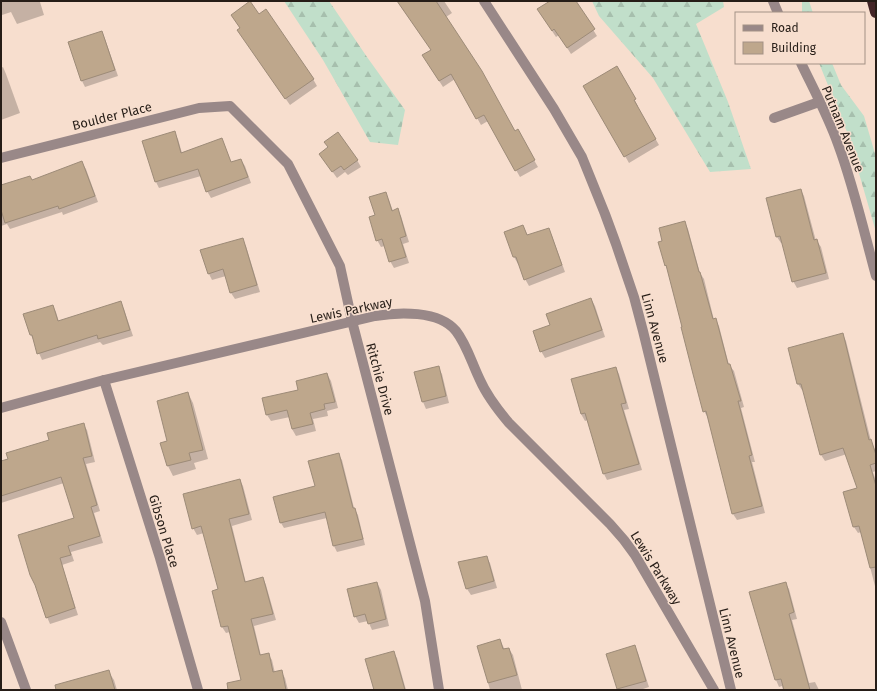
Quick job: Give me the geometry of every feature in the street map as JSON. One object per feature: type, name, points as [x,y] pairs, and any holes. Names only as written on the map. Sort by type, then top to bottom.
[{"type":"highway","points":[[873,1],[876,12]]},
{"type":"street","name":"Linn Avenue","points":[[484,1],[554,109],[582,157],[606,214],[634,297],[731,690]]},
{"type":"street","points":[[773,1],[778,12]]},
{"type":"street","name":"Putnam Avenue","points":[[801,64],[838,142],[851,180],[876,276]]},
{"type":"street","points":[[774,118],[819,102]]},
{"type":"street","name":"Boulder Place","points":[[1,158],[199,108],[230,106]]},
{"type":"street","name":"Ritchie Drive","points":[[230,106],[288,164],[340,266],[352,321],[425,601],[439,690]]},
{"type":"street","name":"Lewis Parkway","points":[[1,408],[104,380],[352,321],[401,313],[428,316],[439,319],[455,329],[464,344],[480,381],[498,410],[509,423],[610,524],[632,550],[714,690]]},
{"type":"street","name":"Gibson Place","points":[[104,380],[160,558],[198,690]]},
{"type":"street","points":[[1,622],[26,690]]},
{"type":"green space","points":[[284,1],[329,1],[405,110],[398,145],[370,142],[323,60]]},
{"type":"green space","points":[[592,1],[723,1],[724,7],[696,24],[728,102],[751,169],[710,172],[653,78],[599,16]]},
{"type":"green space","points":[[802,1],[809,1],[813,12],[802,12]]},
{"type":"green space","points":[[819,64],[832,64],[841,85],[864,116],[876,157],[876,232],[847,132]]},
{"type":"building","points":[[250,1],[259,14],[266,9],[314,79],[285,99],[237,30],[240,28],[231,15]]},
{"type":"building","points":[[397,1],[436,1],[482,71],[515,131],[518,129],[535,160],[515,171],[484,115],[476,119],[451,74],[439,81],[422,55],[431,50]]},
{"type":"building","points":[[550,1],[576,1],[595,29],[567,48],[554,29],[552,31],[537,9]]},
{"type":"building","points":[[102,31],[115,70],[81,81],[68,42]]},
{"type":"building","points":[[617,66],[636,99],[634,100],[656,139],[624,157],[583,86]]},
{"type":"building","points":[[175,131],[181,153],[222,138],[231,162],[241,159],[248,177],[206,192],[198,169],[155,182],[142,141]]},
{"type":"building","points":[[338,132],[358,160],[344,170],[341,166],[332,172],[319,154],[328,147],[324,142]]},
{"type":"building","points":[[82,161],[95,196],[59,209],[58,206],[5,223],[1,210],[1,185],[30,176],[32,180]]},
{"type":"building","points":[[801,189],[814,240],[817,239],[826,273],[792,282],[780,236],[776,237],[766,198]]},
{"type":"building","points":[[386,192],[392,211],[398,208],[406,236],[400,238],[406,257],[389,262],[382,239],[376,241],[369,217],[375,215],[369,197]]},
{"type":"building","points":[[685,221],[713,319],[716,318],[728,364],[730,364],[741,401],[738,401],[752,455],[749,456],[762,506],[732,514],[706,411],[703,412],[666,265],[665,266],[658,242],[662,241],[659,228]]},
{"type":"building","points":[[523,225],[527,235],[549,228],[562,265],[524,280],[516,257],[513,257],[504,232]]},
{"type":"building","points":[[243,238],[257,285],[230,293],[223,269],[208,274],[200,250]]},
{"type":"building","points":[[591,298],[602,330],[540,352],[533,331],[550,325],[546,314]]},
{"type":"building","points":[[121,301],[130,330],[98,339],[97,335],[37,354],[32,335],[30,335],[23,314],[53,305],[58,321]]},
{"type":"building","points":[[843,333],[869,440],[871,439],[876,455],[876,463],[870,465],[876,486],[876,567],[870,568],[859,526],[853,527],[843,492],[857,488],[843,448],[820,455],[801,384],[797,384],[788,348]]},
{"type":"building","points":[[439,366],[446,396],[422,402],[414,372]]},
{"type":"building","points":[[616,367],[626,403],[621,404],[639,464],[603,474],[585,413],[581,414],[571,379]]},
{"type":"building","points":[[327,373],[335,402],[324,404],[325,409],[310,413],[313,424],[292,429],[287,410],[266,415],[262,398],[298,390],[296,381]]},
{"type":"building","points":[[188,392],[203,450],[189,453],[191,460],[167,466],[160,443],[167,441],[157,401]]},
{"type":"building","points":[[84,423],[92,456],[83,458],[97,505],[91,507],[100,536],[68,546],[71,555],[60,558],[75,608],[46,618],[30,575],[18,535],[74,518],[61,477],[1,496],[1,461],[8,459],[6,453],[49,440],[47,433]]},
{"type":"building","points":[[339,453],[353,508],[355,508],[363,539],[333,546],[325,512],[280,523],[273,497],[315,486],[308,461]]},
{"type":"building","points":[[240,479],[249,514],[229,519],[245,582],[263,577],[273,614],[251,619],[260,655],[269,653],[273,672],[282,670],[286,690],[228,690],[227,683],[241,680],[228,626],[221,627],[212,591],[218,589],[201,526],[192,529],[183,494]]},
{"type":"building","points":[[487,556],[494,581],[466,589],[458,562]]},
{"type":"building","points":[[377,582],[386,619],[368,624],[365,614],[354,617],[347,589]]},
{"type":"building","points":[[786,582],[794,612],[789,614],[810,690],[784,690],[781,679],[775,680],[749,592]]},
{"type":"building","points":[[500,639],[503,649],[509,648],[517,675],[488,683],[477,646]]},
{"type":"building","points":[[635,645],[646,681],[617,689],[606,654]]},
{"type":"building","points":[[394,651],[405,690],[374,690],[365,659]]},
{"type":"building","points":[[109,670],[115,690],[56,690],[55,685]]}]
